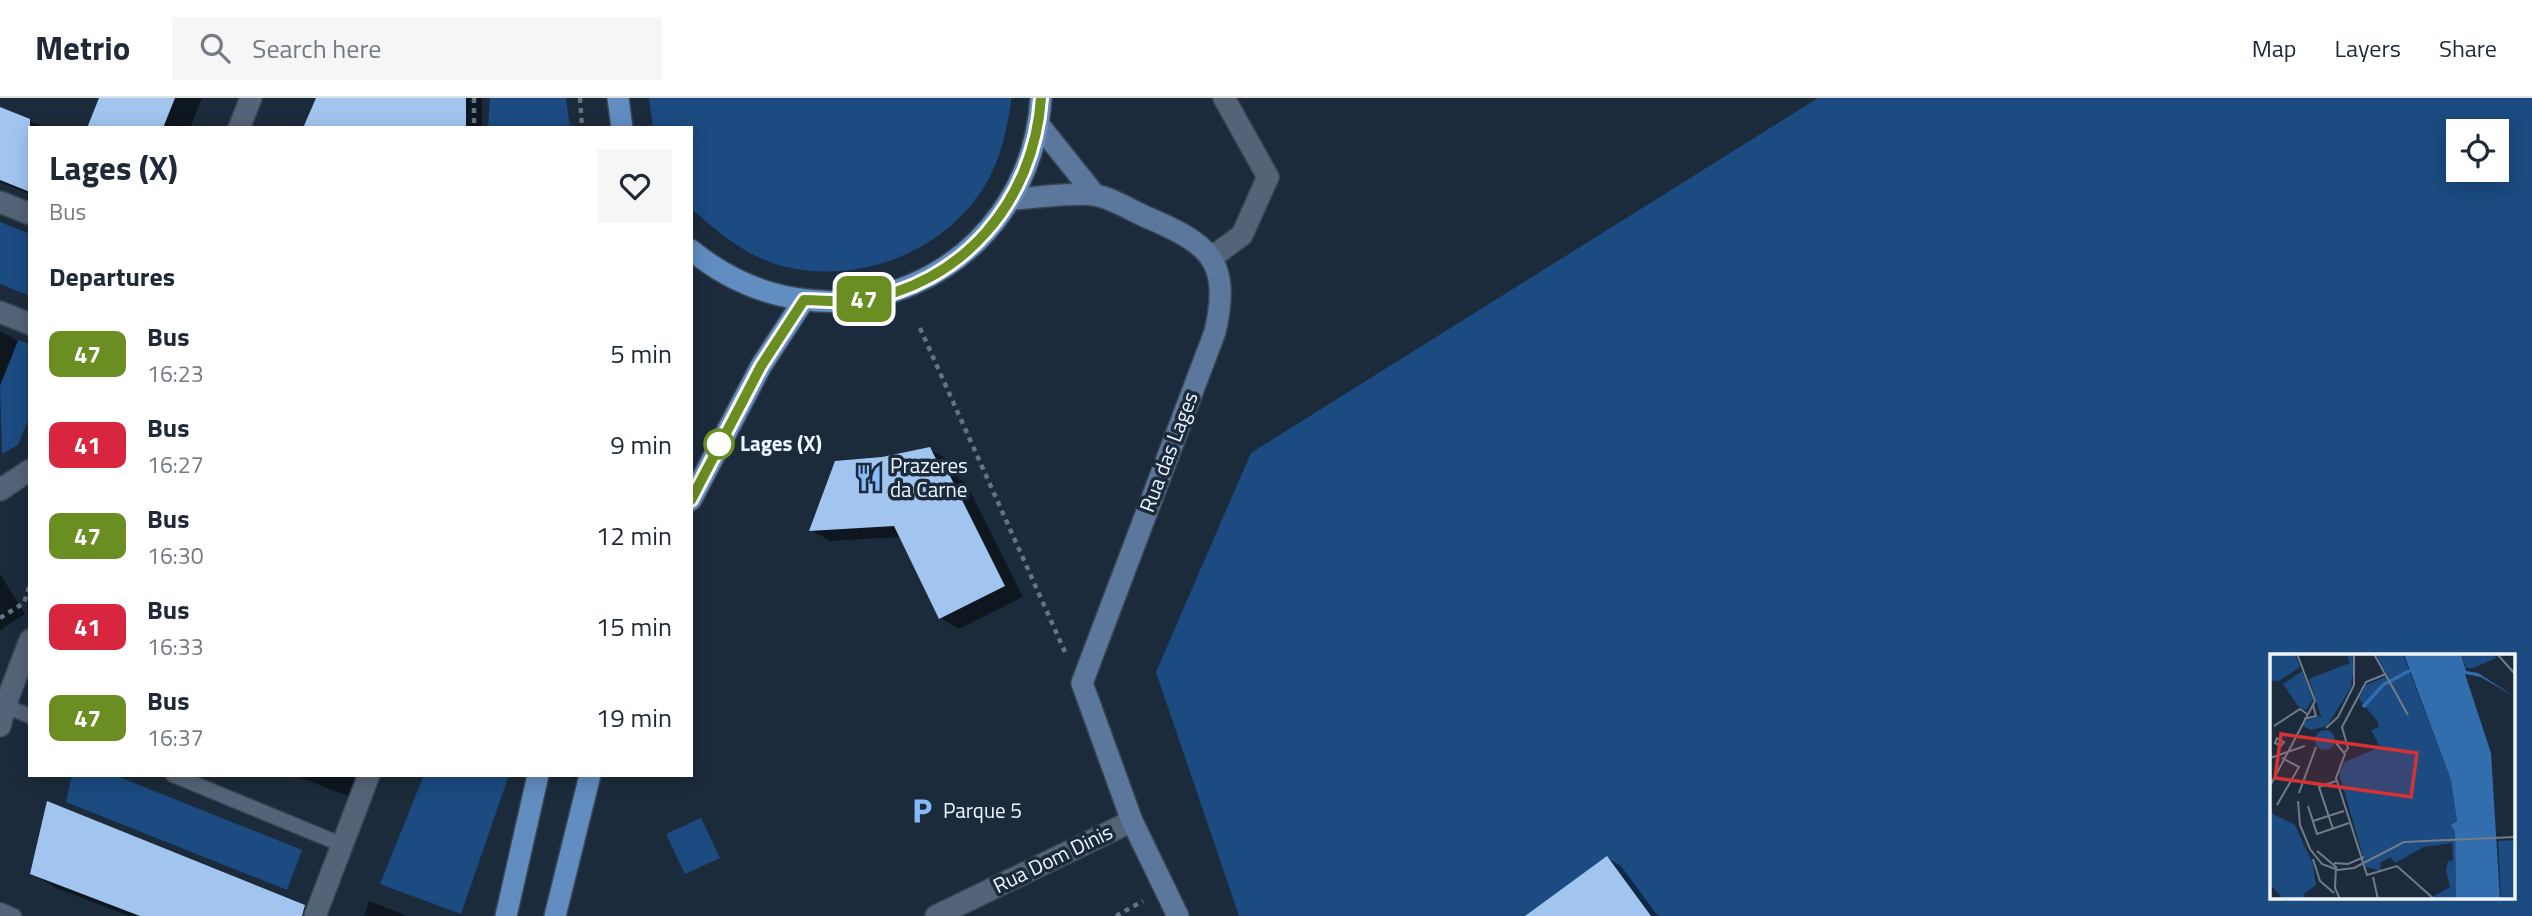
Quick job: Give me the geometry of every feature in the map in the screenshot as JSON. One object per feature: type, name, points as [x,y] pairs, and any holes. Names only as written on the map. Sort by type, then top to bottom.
[{"type":"main road","points":[[618,98],[622,126]]},
{"type":"main road","points":[[693,252],[738,282],[770,294],[804,300],[857,301],[908,287],[949,265],[985,236],[1012,199],[1029,163],[1039,125],[1041,98]]},
{"type":"main road","points":[[1039,125],[1095,195]]},
{"type":"main road","points":[[1012,199],[1095,195],[1188,236],[1212,258]]},
{"type":"main road","name":"Rua das Lages","points":[[1178,916],[1132,821],[1082,683],[1215,332],[1221,294],[1212,258]]},
{"type":"main road","points":[[693,496],[761,366],[804,300]]},
{"type":"main road","points":[[506,916],[538,777]]},
{"type":"main road","points":[[555,916],[590,777]]},
{"type":"street","points":[[240,126],[251,98]]},
{"type":"street","points":[[1212,258],[1242,235],[1268,177],[1224,98]]},
{"type":"street","points":[[0,202],[28,213]]},
{"type":"street","points":[[0,312],[28,323]]},
{"type":"street","points":[[0,490],[28,471]]},
{"type":"street","points":[[2,716],[28,645]]},
{"type":"street","points":[[315,916],[368,777]]},
{"type":"street","name":"Rua Dom Dinis","points":[[936,916],[1132,821]]},
{"type":"lane","points":[[2,716],[28,716]]},
{"type":"lane","points":[[178,777],[343,845]]},
{"type":"lane","points":[[0,910],[14,916]]},
{"type":"path","points":[[474,98],[474,126]]},
{"type":"path","points":[[580,98],[582,126]]},
{"type":"path","points":[[920,328],[1066,653]]},
{"type":"path","points":[[0,618],[24,603],[28,590]]},
{"type":"path","points":[[1116,916],[1150,897]]},
{"type":"shaded area","points":[[490,98],[566,98],[570,126],[488,126]]},
{"type":"shaded area","points":[[649,98],[1011,98],[1002,145],[993,170],[977,197],[957,220],[932,240],[905,255],[844,271],[813,271],[782,266],[745,250],[723,236],[693,210],[693,126],[653,126]]},
{"type":"shaded area","points":[[1818,98],[2532,98],[2532,916],[1239,916],[1156,672],[1251,453]]},
{"type":"shaded area","points":[[0,222],[28,233],[28,295],[0,284]]},
{"type":"shaded area","points":[[18,340],[28,343],[28,421],[18,445],[2,454],[0,385]]},
{"type":"shaded area","points":[[72,777],[119,777],[302,850],[287,890],[66,802]]},
{"type":"shaded area","points":[[423,777],[508,777],[461,914],[380,884]]},
{"type":"shaded area","points":[[701,818],[720,858],[685,874],[666,834]]},
{"type":"building","points":[[99,98],[175,98],[164,126],[88,126]]},
{"type":"building","points":[[316,98],[466,98],[466,126],[304,126]]},
{"type":"building","points":[[0,107],[30,119],[28,191],[0,180]]},
{"type":"building","points":[[930,447],[942,471],[947,470],[1005,586],[939,619],[894,526],[809,531],[835,461],[882,457]]},
{"type":"building","points":[[47,801],[305,905],[302,916],[140,916],[30,874]]},
{"type":"building","points":[[1607,856],[1651,916],[1525,916]]},
{"type":"bus line","name":"47","points":[[693,496],[761,366],[804,300],[857,301],[908,287],[949,265],[985,236],[1012,199],[1029,163],[1039,125],[1041,98]]},
{"type":"place","name":"Lages (X)","points":[[719,444]]},
{"type":"place","name":"Prazeres da Carne","points":[[869,478]]},
{"type":"place","name":"Parque 5","points":[[922,811]]}]
